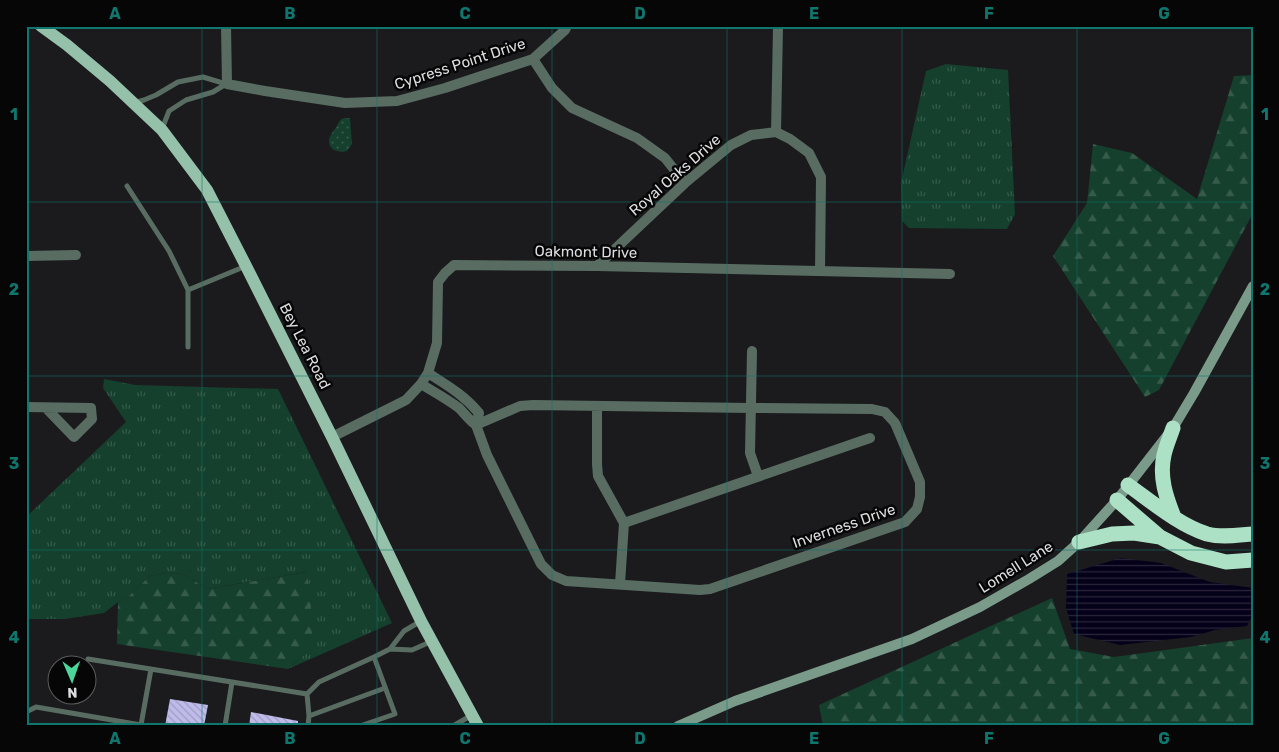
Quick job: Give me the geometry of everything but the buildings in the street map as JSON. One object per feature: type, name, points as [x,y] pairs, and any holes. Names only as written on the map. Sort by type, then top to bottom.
[{"type":"highway","points":[[1173,428],[1164,455],[1162,474],[1164,491],[1174,517]]},
{"type":"highway","points":[[1128,485],[1185,524],[1207,534],[1228,536],[1253,534]]},
{"type":"highway","points":[[1116,500],[1160,537],[1190,553],[1226,562],[1253,560]]},
{"type":"highway","points":[[1079,542],[1134,533],[1160,537]]},
{"type":"main road","name":"Bey Lea Road","points":[[40,26],[67,45],[134,102],[162,130],[206,190],[332,438],[421,621],[475,720]]},
{"type":"main road","points":[[475,720],[485,726]]},
{"type":"street","points":[[226,26],[227,84]]},
{"type":"street","name":"Cypress Point Drive","points":[[227,84],[345,103],[397,101],[445,88],[533,59],[567,26]]},
{"type":"street","points":[[778,26],[776,132],[809,152],[821,177],[820,271]]},
{"type":"street","points":[[533,59],[552,88],[572,108],[637,138],[665,158],[685,183]]},
{"type":"street","name":"Royal Oaks Drive","points":[[597,266],[685,183],[730,145],[751,135],[776,132]]},
{"type":"street","points":[[26,256],[76,255]]},
{"type":"street","name":"Oakmont Drive","points":[[332,438],[406,400],[421,384],[428,373],[437,343],[438,282],[444,273],[454,265],[597,266],[950,274]]},
{"type":"street","name":"Lomell Lane","points":[[678,726],[735,700],[912,639],[980,607],[1029,580],[1058,561],[1079,542],[1116,500],[1173,428],[1253,286]]},
{"type":"street","points":[[752,351],[750,453],[758,476]]},
{"type":"street","name":"Inverness Drive","points":[[428,373],[459,393],[479,413],[476,425],[487,455],[541,564],[552,574],[566,581],[700,590],[710,589],[906,522],[917,509],[920,497],[920,482],[895,423],[886,412],[872,409],[532,405],[520,406],[476,425]]},
{"type":"street","name":"Inverness Drive","points":[[421,384],[461,410],[468,420],[476,425]]},
{"type":"street","points":[[597,406],[598,476],[624,523],[620,584]]},
{"type":"street","points":[[26,408],[46,408]]},
{"type":"street","points":[[624,523],[870,438]]},
{"type":"lane","points":[[134,102],[156,95],[178,82],[203,77],[227,84]]},
{"type":"lane","points":[[162,130],[169,110],[186,100],[212,92],[227,84]]},
{"type":"lane","points":[[127,186],[169,251],[188,290],[188,347]]},
{"type":"lane","points":[[188,290],[246,266]]},
{"type":"lane","points":[[307,694],[319,682],[390,649],[404,631],[421,621]]},
{"type":"lane","points":[[390,649],[412,650],[432,641]]},
{"type":"lane","points":[[360,726],[395,714],[374,657]]},
{"type":"lane","points":[[98,661],[307,694]]},
{"type":"lane","points":[[26,712],[36,707],[141,725],[151,669]]},
{"type":"lane","points":[[225,726],[232,682]]},
{"type":"lane","points":[[310,716],[385,688]]},
{"type":"lane","points":[[307,694],[310,716],[308,726]]},
{"type":"lane","points":[[453,726],[475,720]]},
{"type":"green space","points":[[946,64],[1008,70],[1015,214],[1007,229],[909,228],[902,221],[901,183],[926,71]]},
{"type":"green space","points":[[1253,75],[1253,213],[1159,390],[1145,397],[1053,256],[1087,203],[1093,144],[1132,153],[1197,199],[1234,76]]},
{"type":"green space","points":[[344,118],[350,118],[352,144],[347,151],[341,152],[331,147],[329,139],[339,121]]},
{"type":"green space","points":[[104,379],[135,385],[278,389],[392,623],[288,669],[307,652],[306,572],[207,589],[187,576],[171,572],[150,576],[128,597],[104,613],[65,619],[26,618],[26,517],[126,422],[103,388]]},
{"type":"green space","points":[[171,572],[187,576],[207,589],[307,572],[313,629],[307,652],[288,669],[117,644],[118,602],[128,597],[150,576]]},
{"type":"green space","points":[[1052,598],[1070,649],[1114,657],[1253,638],[1253,726],[823,726],[819,705]]},
{"type":"shaded area","points":[[1121,558],[1161,563],[1210,582],[1253,588],[1253,614],[1247,626],[1215,630],[1191,637],[1120,645],[1074,634],[1066,608],[1067,574]]}]
